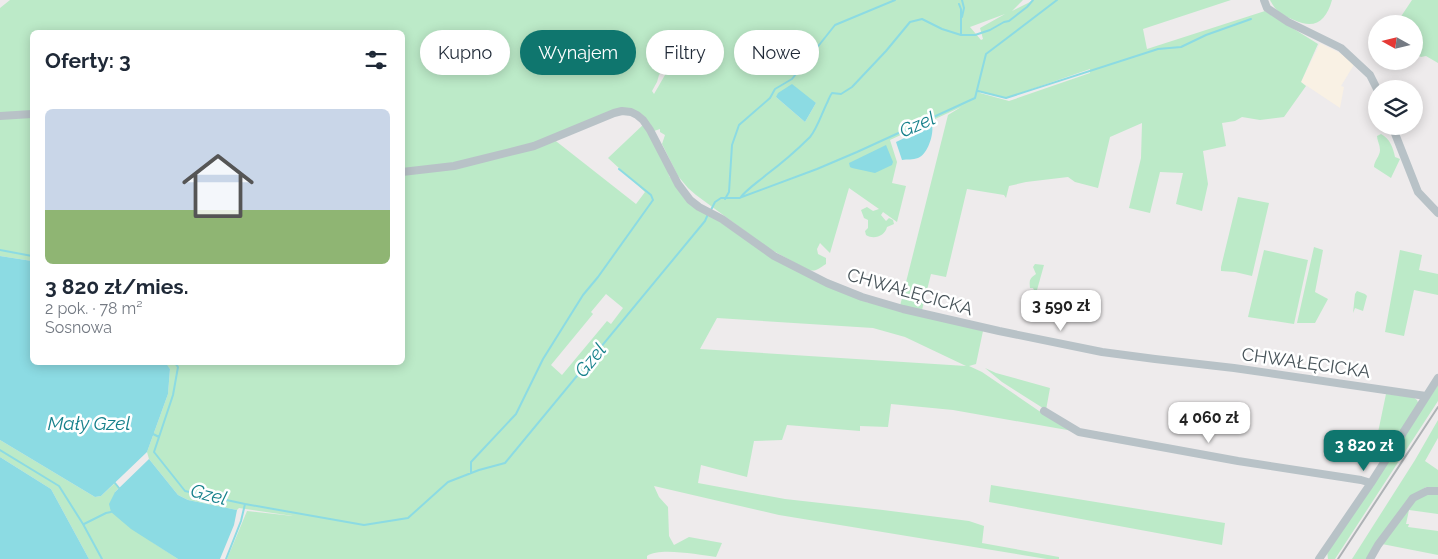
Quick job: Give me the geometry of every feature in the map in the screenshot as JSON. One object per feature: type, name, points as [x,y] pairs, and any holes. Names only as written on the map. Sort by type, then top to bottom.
[{"type":"street","points":[[1264,0],[1267,8],[1288,22],[1341,48],[1370,75],[1372,80]]},
{"type":"street","name":"CHWAŁĘCICKA","points":[[405,172],[454,166],[534,146],[614,113],[627,111],[634,113],[643,120],[668,167],[690,200],[727,222],[774,256],[844,290],[903,309],[1102,352],[1243,369],[1426,396]]},
{"type":"street","points":[[0,116],[30,114]]},
{"type":"street","points":[[1396,135],[1418,192],[1438,213]]},
{"type":"street","points":[[1319,559],[1438,378]]},
{"type":"street","points":[[1044,411],[1079,432],[1370,483]]},
{"type":"street","points":[[1370,559],[1378,545],[1413,498],[1427,491],[1438,491]]},
{"type":"shaded area","points":[[1320,43],[1355,63],[1341,86],[1344,87],[1340,108],[1301,82]]},
{"type":"green space","points":[[10,0],[1023,0],[1012,11],[1034,0],[1231,0],[1143,29],[1147,49],[1265,11],[1318,44],[1301,82],[1306,86],[1284,117],[1260,120],[1242,117],[1235,121],[1222,123],[1226,146],[1203,151],[1208,184],[1202,211],[1176,204],[1183,173],[1160,172],[1150,213],[1129,208],[1141,158],[1142,123],[1110,137],[1098,188],[1075,182],[1068,177],[1009,186],[1006,198],[1004,195],[967,189],[946,277],[931,274],[922,310],[900,306],[948,115],[961,107],[890,140],[897,162],[892,183],[906,186],[897,222],[883,212],[881,215],[886,221],[889,218],[893,220],[894,224],[887,227],[884,233],[879,236],[872,237],[866,235],[865,231],[868,228],[868,220],[864,218],[861,210],[867,207],[873,211],[879,209],[849,188],[830,253],[820,243],[817,249],[818,254],[826,258],[826,264],[814,270],[808,270],[768,248],[696,195],[678,176],[662,144],[665,135],[660,132],[660,129],[654,131],[645,123],[668,170],[669,176],[686,198],[743,238],[866,302],[983,331],[976,364],[969,366],[982,372],[1042,413],[1073,431],[953,410],[891,404],[888,427],[860,426],[860,431],[787,425],[782,440],[754,441],[747,477],[701,465],[698,483],[785,499],[969,521],[984,526],[982,543],[1059,557],[1059,559],[1047,559],[779,515],[654,486],[659,497],[668,507],[669,536],[674,545],[689,537],[722,543],[716,557],[690,553],[661,552],[647,556],[647,559],[227,559],[247,511],[293,516],[239,508],[237,510],[188,500],[178,495],[149,459],[147,452],[168,394],[170,369],[167,365],[405,365],[405,30],[30,30],[30,261],[0,256],[0,8]],"holes":[[[1005,14],[980,28],[983,39],[981,40],[970,27]],[[1090,69],[1090,73],[1009,101],[980,93],[979,91],[1006,98]],[[776,97],[816,103],[805,122]],[[630,110],[645,123],[608,158],[645,192],[636,204],[552,138]],[[606,294],[623,308],[611,324],[607,321],[562,375],[551,365],[593,314],[591,312]],[[717,318],[873,328],[905,337],[966,366],[700,349]]]},
{"type":"green space","points":[[1270,0],[1332,0],[1330,7],[1319,22],[1308,24],[1283,15]]},
{"type":"green space","points":[[1412,0],[1438,0],[1438,63],[1426,56],[1423,57],[1423,15],[1402,15]]},
{"type":"green space","points":[[1382,135],[1387,138],[1395,157],[1400,159],[1391,178],[1374,167],[1380,150],[1377,136]]},
{"type":"green space","points":[[1238,197],[1269,203],[1252,276],[1221,271]]},
{"type":"green space","points":[[1314,247],[1323,250],[1315,292],[1328,299],[1315,323],[1297,323]]},
{"type":"green space","points":[[1264,250],[1308,260],[1294,324],[1248,317]]},
{"type":"green space","points":[[1400,250],[1422,255],[1419,270],[1438,274],[1438,295],[1414,290],[1404,336],[1385,332]]},
{"type":"green space","points":[[1035,264],[1044,265],[1035,292],[1033,288],[1030,288],[1030,283],[1031,278],[1036,274],[1033,267]]},
{"type":"green space","points":[[1357,291],[1367,296],[1363,311],[1355,308],[1353,313],[1355,294]]},
{"type":"green space","points":[[985,368],[996,373],[1050,388],[1046,410],[1002,382]]},
{"type":"green space","points":[[1438,385],[1438,401],[1335,559],[1328,559],[1327,551]]},
{"type":"green space","points":[[1386,394],[1413,397],[1419,405],[1392,446],[1376,442]]},
{"type":"green space","points":[[1438,420],[1438,438],[1425,461],[1438,470],[1438,488],[1426,487],[1411,497],[1369,559],[1352,559],[1415,460]]},
{"type":"green space","points":[[0,440],[95,497],[101,496],[115,483],[119,488],[115,492],[152,542],[178,559],[89,559],[51,489],[0,457]]},
{"type":"green space","points":[[991,485],[1225,523],[1222,545],[989,502]]},
{"type":"green space","points":[[1438,493],[1438,514],[1409,510],[1406,524],[1409,524],[1408,527],[1438,531],[1438,555],[1382,544],[1414,501],[1423,495]]},
{"type":"water","points":[[792,84],[816,103],[805,122],[776,97],[778,93]]},
{"type":"water","points":[[932,125],[931,138],[922,156],[902,160],[896,142]]},
{"type":"water","points":[[886,145],[893,162],[892,165],[875,173],[850,167],[849,163]]},
{"type":"water","name":"Mały Gzel","points":[[0,256],[30,261],[30,365],[167,365],[170,369],[168,394],[147,452],[101,496],[95,497],[0,440]]},
{"type":"water","name":"Mały Gzel","points":[[0,457],[51,489],[89,559],[0,559]]},
{"type":"water","name":"Mały Gzel","points":[[149,459],[178,495],[188,500],[237,510],[234,525],[220,559],[178,559],[131,529],[111,512],[109,504],[115,492]]},
{"type":"waterway","points":[[725,199],[729,192],[732,145],[739,125],[770,98],[775,89],[792,79],[835,25],[895,0]]},
{"type":"waterway","points":[[962,0],[964,8],[962,17]]},
{"type":"waterway","points":[[740,198],[813,134],[832,93],[841,94],[852,87],[910,22],[922,19],[942,29],[961,35],[975,35],[1009,21],[1033,0]]},
{"type":"waterway","name":"Gzel","points":[[711,210],[715,202],[721,198],[739,198],[817,169],[975,98],[986,54],[1057,0]]},
{"type":"waterway","points":[[959,4],[961,9],[961,35]]},
{"type":"waterway","points":[[978,91],[1006,98],[1158,49],[1181,47],[1206,35],[1251,19]]},
{"type":"waterway","points":[[471,473],[471,462],[516,414],[543,359],[583,295],[653,200],[651,195],[619,169]]},
{"type":"waterway","name":"Gzel","points":[[176,365],[178,367],[173,395],[154,452],[185,491],[245,504],[364,525],[408,518],[448,482],[479,470],[505,463],[705,221],[708,214]]},
{"type":"waterway","name":"Gzel","points":[[0,250],[30,256]]},
{"type":"waterway","name":"Gzel","points":[[153,434],[159,437]]},
{"type":"waterway","points":[[0,450],[59,486],[102,559]]},
{"type":"waterway","points":[[115,483],[119,488]]},
{"type":"waterway","points":[[226,559],[241,521],[245,504]]},
{"type":"waterway","points":[[84,524],[111,512]]},
{"type":"railway","points":[[1338,559],[1438,407]]}]
